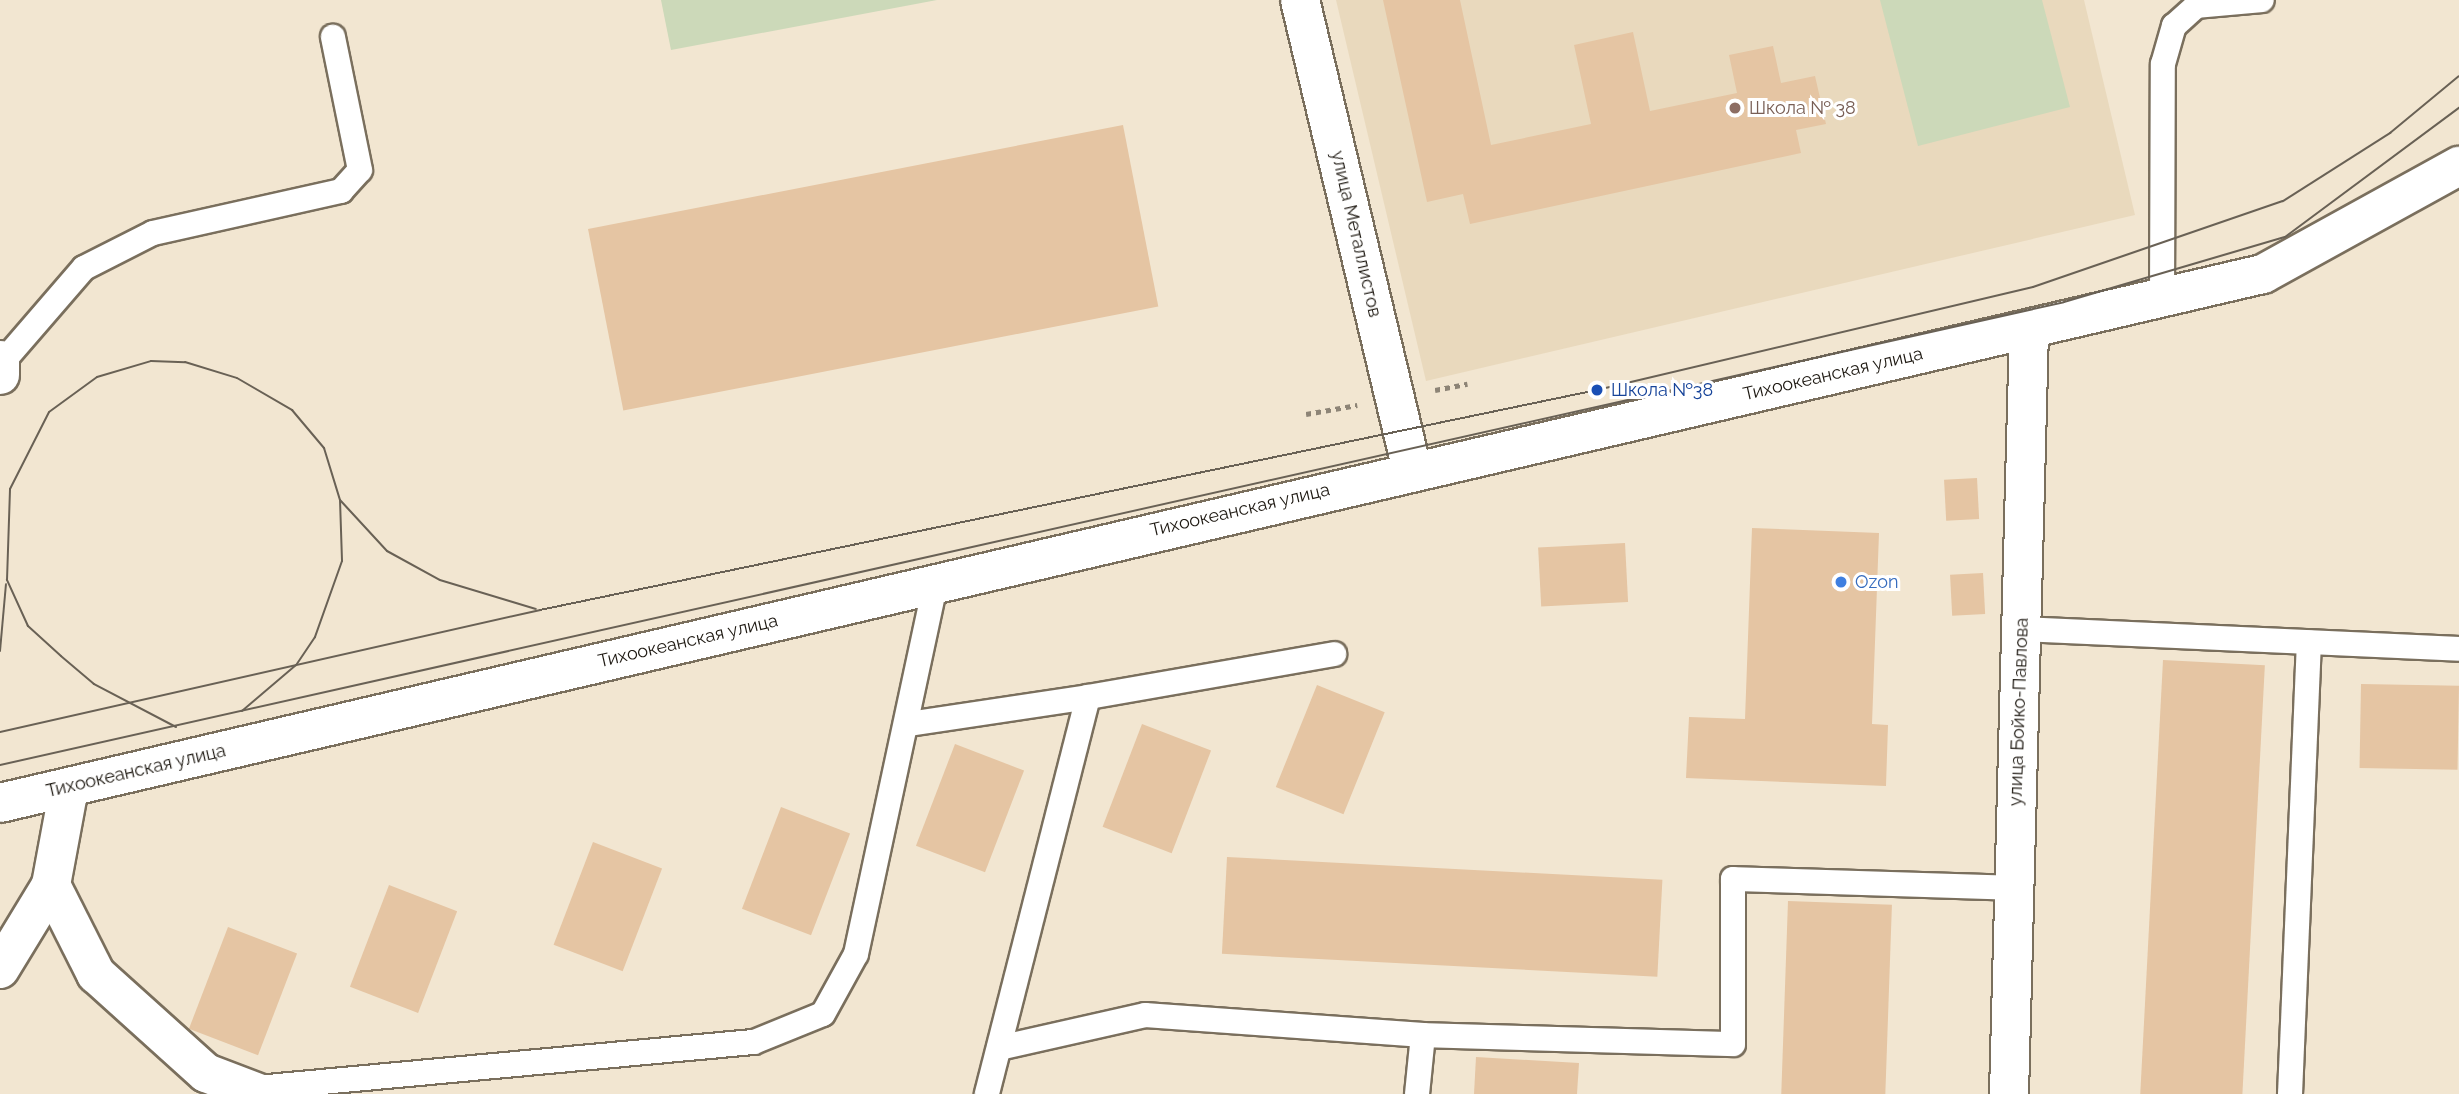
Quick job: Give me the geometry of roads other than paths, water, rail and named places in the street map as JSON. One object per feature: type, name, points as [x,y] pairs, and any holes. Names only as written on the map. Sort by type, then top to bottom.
[{"type":"main road","name":"улица Металлистов","points":[[1300,0],[1412,469]]},
{"type":"main road","name":"Тихоокеанская улица","points":[[0,803],[1412,469],[2263,274],[2459,166]]},
{"type":"main road","name":"улица Бойко-Павлова","points":[[2010,1094],[2029,329]]},
{"type":"main road","points":[[0,362],[0,375]]},
{"type":"main road","points":[[0,970],[51,885],[69,788]]},
{"type":"main road","points":[[51,885],[96,974],[206,1073],[259,1091]]},
{"type":"lane","points":[[2162,298],[2163,64],[2174,26],[2196,6],[2258,0]]},
{"type":"lane","points":[[0,362],[96,262],[153,233],[341,191],[360,170],[333,37]]},
{"type":"lane","points":[[259,1091],[754,1042],[823,1014],[856,954],[908,724],[936,582]]},
{"type":"lane","points":[[2022,629],[2459,649]]},
{"type":"lane","points":[[2290,1094],[2309,642]]},
{"type":"lane","points":[[908,724],[1088,697],[1334,654]]},
{"type":"lane","points":[[987,1094],[1088,697]]},
{"type":"lane","points":[[999,1048],[1145,1015],[1423,1035],[1733,1044],[1733,880],[2015,888]]},
{"type":"lane","points":[[1417,1094],[1423,1035]]},
{"type":"tram line","points":[[0,732],[540,610],[1597,390],[2033,287],[2283,201],[2390,133],[2459,76]]},
{"type":"tram line","points":[[0,765],[2064,302],[2285,237],[2459,108]]},
{"type":"tram line","points":[[176,727],[94,684],[61,656],[28,626],[7,580],[10,489],[49,412],[97,377],[151,361],[185,362],[237,378],[292,410],[324,448],[340,500],[342,561],[315,637],[296,665],[242,711]]},
{"type":"tram line","points":[[340,500],[387,551],[440,580],[536,609]]},
{"type":"tram line","points":[[0,651],[6,584]]},
{"type":"place","name":"Школа № 38","points":[[1735,108]]},
{"type":"place","name":"Школа №38","points":[[1597,390]]},
{"type":"place","name":"Ozon","points":[[1841,582]]}]
